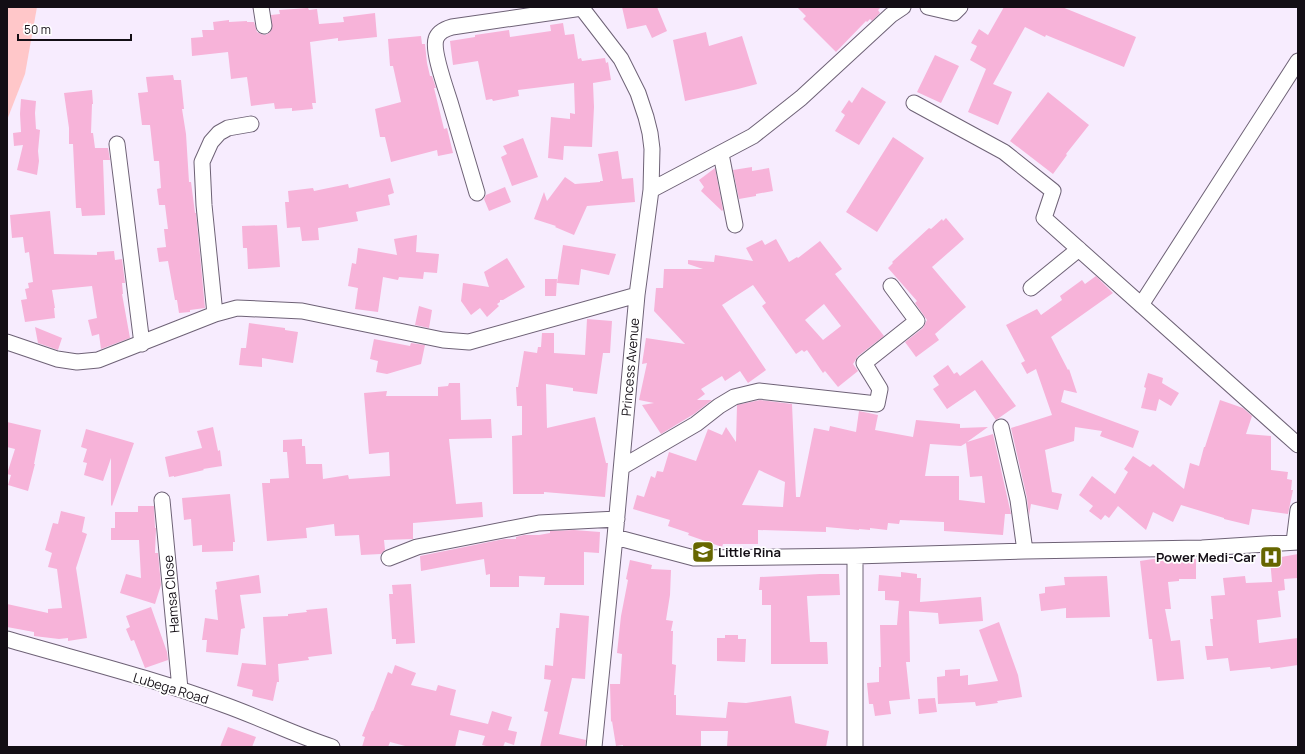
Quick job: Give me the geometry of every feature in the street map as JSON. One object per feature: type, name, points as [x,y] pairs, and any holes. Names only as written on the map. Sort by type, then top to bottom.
[{"type":"street","points":[[262,7],[264,26]]},
{"type":"street","points":[[478,193],[440,70],[435,41],[437,36],[444,29],[452,27],[581,7]]},
{"type":"street","name":"Princess Avenue","points":[[581,7],[621,59],[642,103],[650,133],[652,149],[651,190],[637,295],[622,467],[594,747]]},
{"type":"street","points":[[651,190],[753,136],[789,108],[891,15],[903,7]]},
{"type":"street","points":[[928,7],[954,13],[960,7]]},
{"type":"street","points":[[1141,305],[1298,61]]},
{"type":"street","points":[[914,103],[1004,152],[1054,191],[1044,218],[1298,444]]},
{"type":"street","points":[[215,314],[204,205],[202,162],[211,142],[219,132],[228,128],[251,124]]},
{"type":"street","points":[[118,144],[142,344]]},
{"type":"street","points":[[721,154],[735,225]]},
{"type":"street","points":[[1031,288],[1078,249]]},
{"type":"street","points":[[622,467],[696,424],[719,406],[734,397],[759,391],[877,404],[880,389],[864,363],[917,321],[890,286]]},
{"type":"street","points":[[7,342],[57,359],[77,362],[98,360],[142,344],[215,314],[237,308],[302,311],[443,340],[469,342],[637,295]]},
{"type":"street","points":[[1001,427],[1018,500],[1025,550]]},
{"type":"street","name":"Hamsa Close","points":[[162,500],[180,689]]},
{"type":"street","points":[[615,537],[694,558],[855,556],[1025,550],[1202,548],[1296,542],[1298,510]]},
{"type":"street","points":[[389,558],[417,547],[539,523],[617,519]]},
{"type":"street","points":[[855,556],[855,747]]},
{"type":"street","name":"Lubega Road","points":[[7,639],[180,689],[223,704],[306,739],[332,747]]},
{"type":"shaded area","points":[[7,7],[37,7],[25,74],[7,120]]},
{"type":"building","points":[[622,7],[657,7],[667,31],[652,38],[646,25],[627,29]]},
{"type":"building","points":[[797,7],[881,7],[878,10],[880,13],[872,21],[870,19],[867,22],[866,21],[836,52],[803,19],[806,16]]},
{"type":"building","points":[[1004,7],[1062,7],[1136,37],[1124,67],[1046,35],[1045,37],[1025,27],[993,84],[1012,92],[998,125],[968,112],[986,69],[970,60],[977,46],[971,43],[979,29],[988,35]]},
{"type":"building","points":[[308,8],[309,10],[317,9],[319,24],[344,22],[343,17],[375,13],[377,37],[338,41],[338,38],[310,42],[316,103],[312,103],[313,109],[292,111],[292,108],[275,109],[274,103],[251,106],[247,77],[231,79],[228,52],[192,56],[191,38],[203,37],[202,30],[214,30],[213,22],[229,20],[229,22],[254,22],[257,32],[265,35],[272,29],[271,15],[280,14],[279,10]]},
{"type":"building","points":[[563,23],[565,35],[574,34],[578,59],[581,58],[582,61],[605,58],[606,63],[608,62],[611,80],[593,83],[594,107],[592,147],[564,146],[563,160],[548,158],[551,117],[570,119],[570,113],[575,114],[574,83],[518,90],[519,96],[493,101],[492,99],[486,100],[478,61],[453,65],[450,41],[475,37],[475,35],[509,30],[510,37],[551,31],[550,25]]},
{"type":"building","points":[[706,32],[709,46],[742,36],[757,84],[685,101],[673,40]]},
{"type":"building","points":[[421,36],[422,44],[425,44],[430,76],[432,76],[436,88],[434,88],[444,129],[447,128],[453,153],[438,156],[437,150],[391,162],[385,137],[380,137],[375,109],[401,102],[393,66],[390,66],[388,39]]},
{"type":"building","points":[[935,55],[959,66],[941,103],[917,92]]},
{"type":"building","points":[[173,75],[174,80],[181,80],[184,109],[182,109],[186,134],[189,182],[191,182],[196,213],[205,308],[179,313],[177,300],[175,300],[168,261],[159,262],[157,248],[166,247],[164,229],[168,229],[165,205],[159,205],[157,189],[161,188],[159,161],[154,161],[150,125],[142,125],[138,93],[148,92],[146,77]]},
{"type":"building","points":[[862,87],[886,102],[859,145],[835,131],[845,115],[841,112],[849,100],[852,103]]},
{"type":"building","points":[[92,90],[93,104],[91,133],[93,133],[95,148],[108,148],[110,160],[103,160],[105,215],[82,216],[81,208],[76,208],[73,144],[69,144],[69,128],[64,93]]},
{"type":"building","points":[[1048,92],[1089,125],[1066,154],[1067,155],[1053,174],[1010,141]]},
{"type":"building","points":[[21,99],[36,101],[36,129],[40,130],[37,175],[17,170],[23,145],[14,146],[13,133],[21,132]]},
{"type":"building","points":[[893,137],[924,158],[877,232],[846,212]]},
{"type":"building","points":[[523,138],[538,177],[512,186],[501,157],[507,154],[503,146]]},
{"type":"building","points":[[618,151],[622,179],[633,178],[635,202],[587,206],[574,235],[555,227],[556,226],[534,219],[544,192],[547,201],[565,177],[575,184],[603,181],[598,154]]},
{"type":"building","points":[[752,167],[752,171],[769,168],[773,191],[739,199],[733,170]]},
{"type":"building","points":[[715,168],[722,211],[701,191],[704,187],[699,180]]},
{"type":"building","points":[[390,178],[394,193],[388,195],[390,205],[356,212],[358,221],[318,228],[319,240],[302,241],[300,227],[287,228],[285,202],[289,202],[288,191],[313,188],[314,191],[348,184],[349,188]]},
{"type":"building","points":[[505,187],[511,202],[489,211],[484,199],[486,195]]},
{"type":"building","points":[[50,211],[54,254],[97,255],[97,252],[114,251],[115,260],[122,259],[125,283],[122,283],[122,294],[130,338],[101,349],[99,334],[92,336],[88,320],[97,318],[92,286],[52,290],[55,318],[25,322],[21,300],[27,299],[25,289],[29,288],[28,283],[33,282],[29,252],[25,253],[23,237],[12,238],[10,215]]},
{"type":"building","points":[[946,218],[964,239],[932,267],[966,307],[935,334],[939,340],[916,357],[905,342],[923,328],[927,320],[915,303],[917,301],[888,268],[893,263],[892,262],[929,228],[931,229],[942,219],[943,221]]},
{"type":"building","points":[[277,225],[280,267],[248,269],[247,248],[243,248],[242,226]]},
{"type":"building","points":[[417,235],[416,252],[439,254],[437,273],[424,272],[423,279],[399,277],[398,280],[383,277],[378,312],[355,309],[358,288],[348,286],[352,263],[356,264],[358,248],[397,255],[394,239]]},
{"type":"building","points":[[776,239],[789,262],[797,257],[798,258],[820,241],[842,269],[835,274],[884,336],[858,356],[853,364],[858,371],[838,387],[825,371],[823,373],[807,350],[804,352],[802,350],[796,354],[762,306],[766,303],[753,285],[722,305],[766,370],[748,383],[740,371],[725,381],[722,376],[701,389],[705,394],[697,400],[712,400],[694,414],[661,434],[642,405],[654,403],[639,400],[647,363],[642,364],[646,338],[685,344],[654,311],[656,288],[663,288],[664,269],[703,269],[688,264],[688,260],[714,262],[715,255],[753,261],[746,248],[762,240],[765,245]],"holes":[[[824,304],[841,326],[823,340],[805,320]]]},
{"type":"building","points":[[563,245],[616,254],[609,275],[581,269],[579,285],[557,283]]},
{"type":"building","points":[[507,258],[525,287],[503,300],[500,300],[497,304],[499,306],[487,317],[480,308],[471,315],[461,301],[463,283],[489,287],[484,272]]},
{"type":"building","points":[[1096,276],[1113,293],[1051,337],[1068,370],[1069,369],[1077,393],[1064,390],[1061,402],[1139,431],[1133,448],[1100,436],[1102,431],[1075,427],[1074,441],[1045,450],[1052,492],[1062,494],[1058,510],[1031,504],[1029,516],[1027,498],[1011,428],[1052,415],[1036,369],[1027,374],[1021,363],[1025,361],[1006,325],[1037,309],[1041,315],[1062,300],[1060,296],[1082,280],[1085,284]]},
{"type":"building","points":[[545,279],[557,279],[556,296],[545,296]]},
{"type":"building","points":[[419,306],[432,310],[429,328],[415,325]]},
{"type":"building","points":[[587,319],[612,321],[610,353],[603,353],[597,394],[573,391],[573,388],[546,384],[547,428],[595,417],[606,463],[608,463],[605,497],[544,492],[544,494],[513,494],[512,436],[522,435],[522,406],[517,406],[516,387],[518,387],[524,351],[537,353],[538,347],[541,347],[542,333],[554,333],[554,353],[585,355]]},
{"type":"building","points":[[249,323],[285,328],[285,330],[298,332],[293,363],[262,358],[262,367],[239,365],[241,348],[246,348]]},
{"type":"building","points":[[35,327],[62,338],[58,350],[38,343]]},
{"type":"building","points":[[374,339],[410,346],[411,343],[425,345],[421,364],[387,374],[376,372],[378,361],[370,359]]},
{"type":"building","points":[[982,360],[1016,406],[996,420],[975,390],[947,409],[933,389],[939,385],[933,376],[948,365],[954,374],[957,372],[960,376]]},
{"type":"building","points":[[1148,373],[1163,378],[1162,383],[1179,393],[1171,406],[1159,399],[1156,411],[1141,408]]},
{"type":"building","points":[[449,383],[460,383],[461,420],[491,419],[492,438],[449,439],[456,504],[482,502],[483,517],[413,523],[413,539],[384,540],[385,550],[381,554],[361,555],[359,535],[335,536],[334,524],[306,528],[307,538],[267,541],[262,483],[270,483],[270,479],[289,478],[287,452],[283,452],[283,440],[302,439],[302,446],[305,446],[306,464],[322,464],[323,479],[348,475],[349,479],[390,476],[389,452],[369,454],[364,393],[387,391],[386,396],[438,396],[438,387],[448,386]]},
{"type":"building","points":[[760,400],[792,404],[796,497],[800,497],[814,428],[829,431],[830,426],[856,432],[859,411],[878,415],[875,430],[913,437],[916,420],[960,424],[960,428],[988,427],[967,442],[993,434],[1011,514],[1005,514],[1003,535],[944,531],[944,522],[900,520],[899,524],[888,523],[887,530],[870,528],[870,530],[859,530],[826,527],[826,532],[758,530],[758,544],[723,544],[722,547],[668,526],[670,520],[633,509],[637,495],[644,497],[651,476],[655,478],[657,471],[663,472],[669,452],[696,461],[708,429],[722,435],[726,427],[736,442],[737,405]],"holes":[[[966,443],[970,477],[982,476],[985,503],[959,500],[959,476],[925,476],[930,444],[961,446]],[[759,470],[785,482],[783,507],[742,505]]]},
{"type":"building","points":[[1220,400],[1243,408],[1252,416],[1246,434],[1271,436],[1271,470],[1288,472],[1287,479],[1292,480],[1291,490],[1293,490],[1288,514],[1252,509],[1249,525],[1224,519],[1181,505],[1173,522],[1153,512],[1146,530],[1118,506],[1109,518],[1105,515],[1101,520],[1089,511],[1093,506],[1079,495],[1092,476],[1115,494],[1128,472],[1124,469],[1133,456],[1150,467],[1153,464],[1184,489],[1190,463],[1199,466]]},
{"type":"building","points":[[7,422],[41,430],[35,464],[28,491],[8,485],[11,475],[7,474],[15,449],[7,447]]},
{"type":"building","points":[[213,427],[218,451],[220,450],[222,466],[169,477],[165,457],[202,448],[197,431]]},
{"type":"building","points":[[86,429],[134,443],[112,506],[111,458],[103,481],[84,475],[87,463],[83,462],[87,449],[81,447]]},
{"type":"building","points":[[230,494],[235,542],[233,542],[233,551],[202,552],[202,545],[193,546],[191,519],[184,520],[182,498]]},
{"type":"building","points":[[138,506],[154,506],[156,528],[155,553],[158,553],[161,585],[155,604],[120,593],[126,574],[141,578],[139,540],[111,540],[111,528],[115,528],[115,512],[138,512]]},
{"type":"building","points":[[61,511],[85,517],[82,532],[87,534],[76,568],[87,638],[68,641],[68,638],[59,639],[34,636],[34,632],[7,627],[7,604],[48,613],[48,609],[62,608],[57,569],[48,567],[52,553],[45,550],[53,523],[58,524]]},
{"type":"building","points":[[574,530],[600,532],[599,553],[584,552],[584,585],[544,585],[545,577],[519,576],[519,587],[490,587],[490,574],[486,575],[484,559],[421,571],[420,556],[504,539],[516,539],[516,537],[524,535],[539,535],[550,533],[550,531]]},
{"type":"building","points":[[1298,554],[1298,578],[1284,579],[1285,590],[1278,591],[1281,617],[1257,620],[1259,643],[1298,638],[1298,665],[1271,669],[1270,667],[1230,671],[1228,658],[1207,660],[1205,646],[1213,646],[1210,619],[1213,619],[1211,596],[1225,595],[1223,578],[1245,576],[1246,583],[1272,582],[1270,559]]},
{"type":"building","points":[[1153,559],[1196,559],[1196,579],[1179,579],[1179,581],[1168,582],[1171,609],[1165,609],[1171,641],[1180,640],[1184,679],[1157,681],[1152,639],[1149,639],[1140,561]]},
{"type":"building","points":[[630,560],[652,565],[651,569],[671,570],[670,595],[666,620],[673,621],[671,631],[673,631],[672,664],[676,665],[674,695],[676,695],[676,715],[726,718],[728,702],[746,703],[791,696],[795,723],[829,731],[826,747],[727,747],[728,731],[701,731],[701,747],[616,746],[612,721],[611,722],[610,684],[620,684],[622,654],[617,653],[621,616],[628,580],[626,579]]},
{"type":"building","points":[[901,572],[917,574],[917,578],[921,578],[920,602],[981,597],[983,621],[939,624],[938,613],[909,611],[910,662],[906,662],[910,699],[889,701],[891,714],[875,716],[873,704],[869,704],[867,683],[879,682],[879,667],[881,667],[880,625],[897,625],[899,601],[885,600],[885,591],[878,591],[879,575],[901,577]]},
{"type":"building","points":[[839,574],[840,595],[807,596],[810,642],[827,642],[828,664],[771,664],[771,605],[762,605],[762,590],[759,590],[760,577]]},
{"type":"building","points":[[259,575],[261,593],[240,595],[245,628],[241,629],[238,655],[206,652],[207,640],[202,640],[205,618],[218,620],[215,590],[217,589],[216,582]]},
{"type":"building","points":[[1107,576],[1110,617],[1066,618],[1066,608],[1041,611],[1039,594],[1045,593],[1045,587],[1065,585],[1064,577]]},
{"type":"building","points":[[411,584],[415,643],[396,644],[396,639],[392,639],[389,594],[393,594],[392,585]]},
{"type":"building","points":[[151,607],[167,652],[168,660],[145,668],[134,640],[131,641],[126,629],[130,627],[126,616]]},
{"type":"building","points":[[327,608],[332,654],[308,657],[309,660],[278,664],[279,682],[277,682],[273,701],[252,696],[253,690],[237,686],[242,663],[266,665],[263,617],[288,616],[288,614],[307,612],[306,610]]},
{"type":"building","points":[[560,613],[589,616],[585,679],[572,678],[559,734],[586,740],[585,747],[540,747],[548,712],[544,711],[551,680],[544,679],[545,665],[553,666],[556,628],[559,628]]},
{"type":"building","points":[[999,622],[1018,675],[1022,697],[997,701],[998,703],[976,706],[975,702],[938,704],[937,677],[945,676],[945,670],[960,669],[960,676],[968,675],[968,685],[998,681],[979,630]]},
{"type":"building","points":[[725,635],[738,635],[738,639],[746,639],[745,662],[717,661],[717,638],[725,638]]},
{"type":"building","points":[[395,665],[416,673],[411,685],[436,691],[438,685],[456,690],[450,715],[488,724],[492,711],[512,717],[508,730],[517,732],[514,745],[505,742],[503,747],[490,747],[482,745],[485,736],[459,730],[455,747],[409,747],[390,742],[388,747],[362,747],[365,737],[362,736],[372,711],[388,672],[392,674]]},
{"type":"building","points":[[935,698],[937,712],[919,714],[918,699]]},
{"type":"building","points":[[228,727],[256,737],[252,747],[220,747]]},
{"type":"place","name":"Little Rina","points":[[703,552]]},
{"type":"place","name":"Power Medi-Car","points":[[1271,557]]}]
